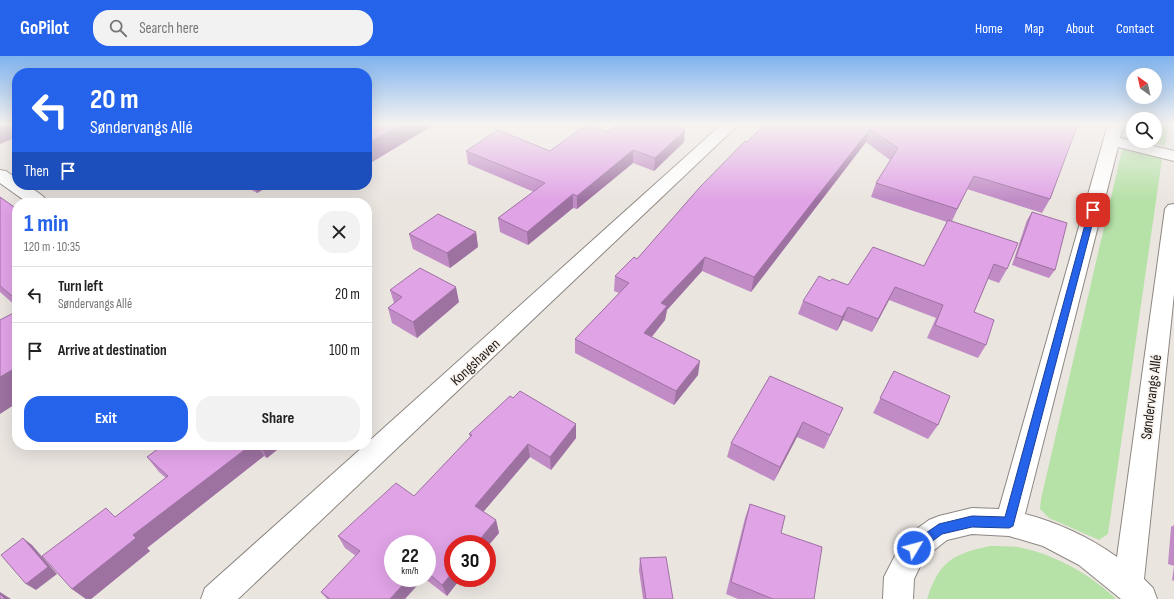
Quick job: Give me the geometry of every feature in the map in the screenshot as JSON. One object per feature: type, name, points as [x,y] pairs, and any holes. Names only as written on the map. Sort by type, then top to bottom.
[{"type":"street","name":"Kongshaven","points":[[216,599],[704,149]]},
{"type":"street","points":[[1009,523],[1109,149]]},
{"type":"street","points":[[1157,149],[1174,156]]},
{"type":"street","points":[[0,175],[12,183]]},
{"type":"street","points":[[21,190],[33,198]]},
{"type":"street","name":"Søndervangs Allé","points":[[1135,592],[1174,209]]},
{"type":"street","points":[[898,599],[899,577],[914,548],[939,529],[972,521],[1009,523],[1049,534],[1088,555],[1135,592]]},
{"type":"green space","points":[[1129,149],[1156,155],[1162,159],[1108,534],[1099,540],[1049,518],[1040,509],[1041,499],[1122,150]]},
{"type":"green space","points":[[990,546],[1018,547],[1058,560],[1095,581],[1116,599],[927,599],[937,576],[949,561],[966,552]]},
{"type":"building","points":[[469,149],[546,149],[550,151],[552,149],[664,149],[655,158],[633,150],[577,196],[573,194],[527,232],[498,218],[545,183],[466,151]]},
{"type":"building","points":[[737,149],[854,149],[754,277],[705,257],[661,303],[667,306],[644,333],[700,361],[676,391],[575,339],[629,283],[615,276],[634,257],[637,259],[700,187]]},
{"type":"building","points":[[897,149],[1069,149],[1050,199],[974,176],[957,209],[876,183]]},
{"type":"building","points":[[0,197],[12,205],[12,296],[0,286]]},
{"type":"building","points":[[1032,212],[1067,223],[1055,270],[1016,257]]},
{"type":"building","points":[[438,214],[476,232],[447,253],[409,234]]},
{"type":"building","points":[[948,220],[1018,243],[1007,269],[994,264],[974,312],[994,320],[986,345],[935,325],[943,305],[895,287],[878,319],[848,307],[842,317],[803,301],[819,276],[830,281],[832,279],[848,285],[873,247],[924,266]]},
{"type":"building","points":[[420,268],[456,287],[413,322],[388,308],[402,297],[390,290]]},
{"type":"building","points":[[12,314],[12,370],[0,377],[0,320]]},
{"type":"building","points":[[894,371],[950,396],[938,425],[880,398]]},
{"type":"building","points":[[770,376],[843,408],[830,435],[803,422],[780,467],[731,443]]},
{"type":"building","points":[[520,391],[576,424],[550,457],[528,444],[475,506],[496,520],[484,535],[444,535],[444,583],[442,585],[436,580],[436,535],[384,535],[384,587],[401,587],[390,599],[330,599],[321,592],[360,551],[338,536],[396,483],[414,496],[472,435],[469,434],[510,396],[513,398]]},
{"type":"building","points":[[156,450],[244,450],[133,535],[136,538],[72,589],[42,556],[106,508],[115,517],[168,476],[147,457]]},
{"type":"building","points":[[750,504],[785,516],[781,533],[822,547],[814,599],[773,599],[731,582]]},
{"type":"building","points":[[23,538],[48,567],[26,584],[1,555]]},
{"type":"building","points":[[666,557],[673,599],[646,599],[640,558]]},
{"type":"building","points":[[0,594],[5,599],[0,599]]},
{"type":"route","points":[[914,548],[939,529],[972,521],[1009,523],[1093,210]]}]
